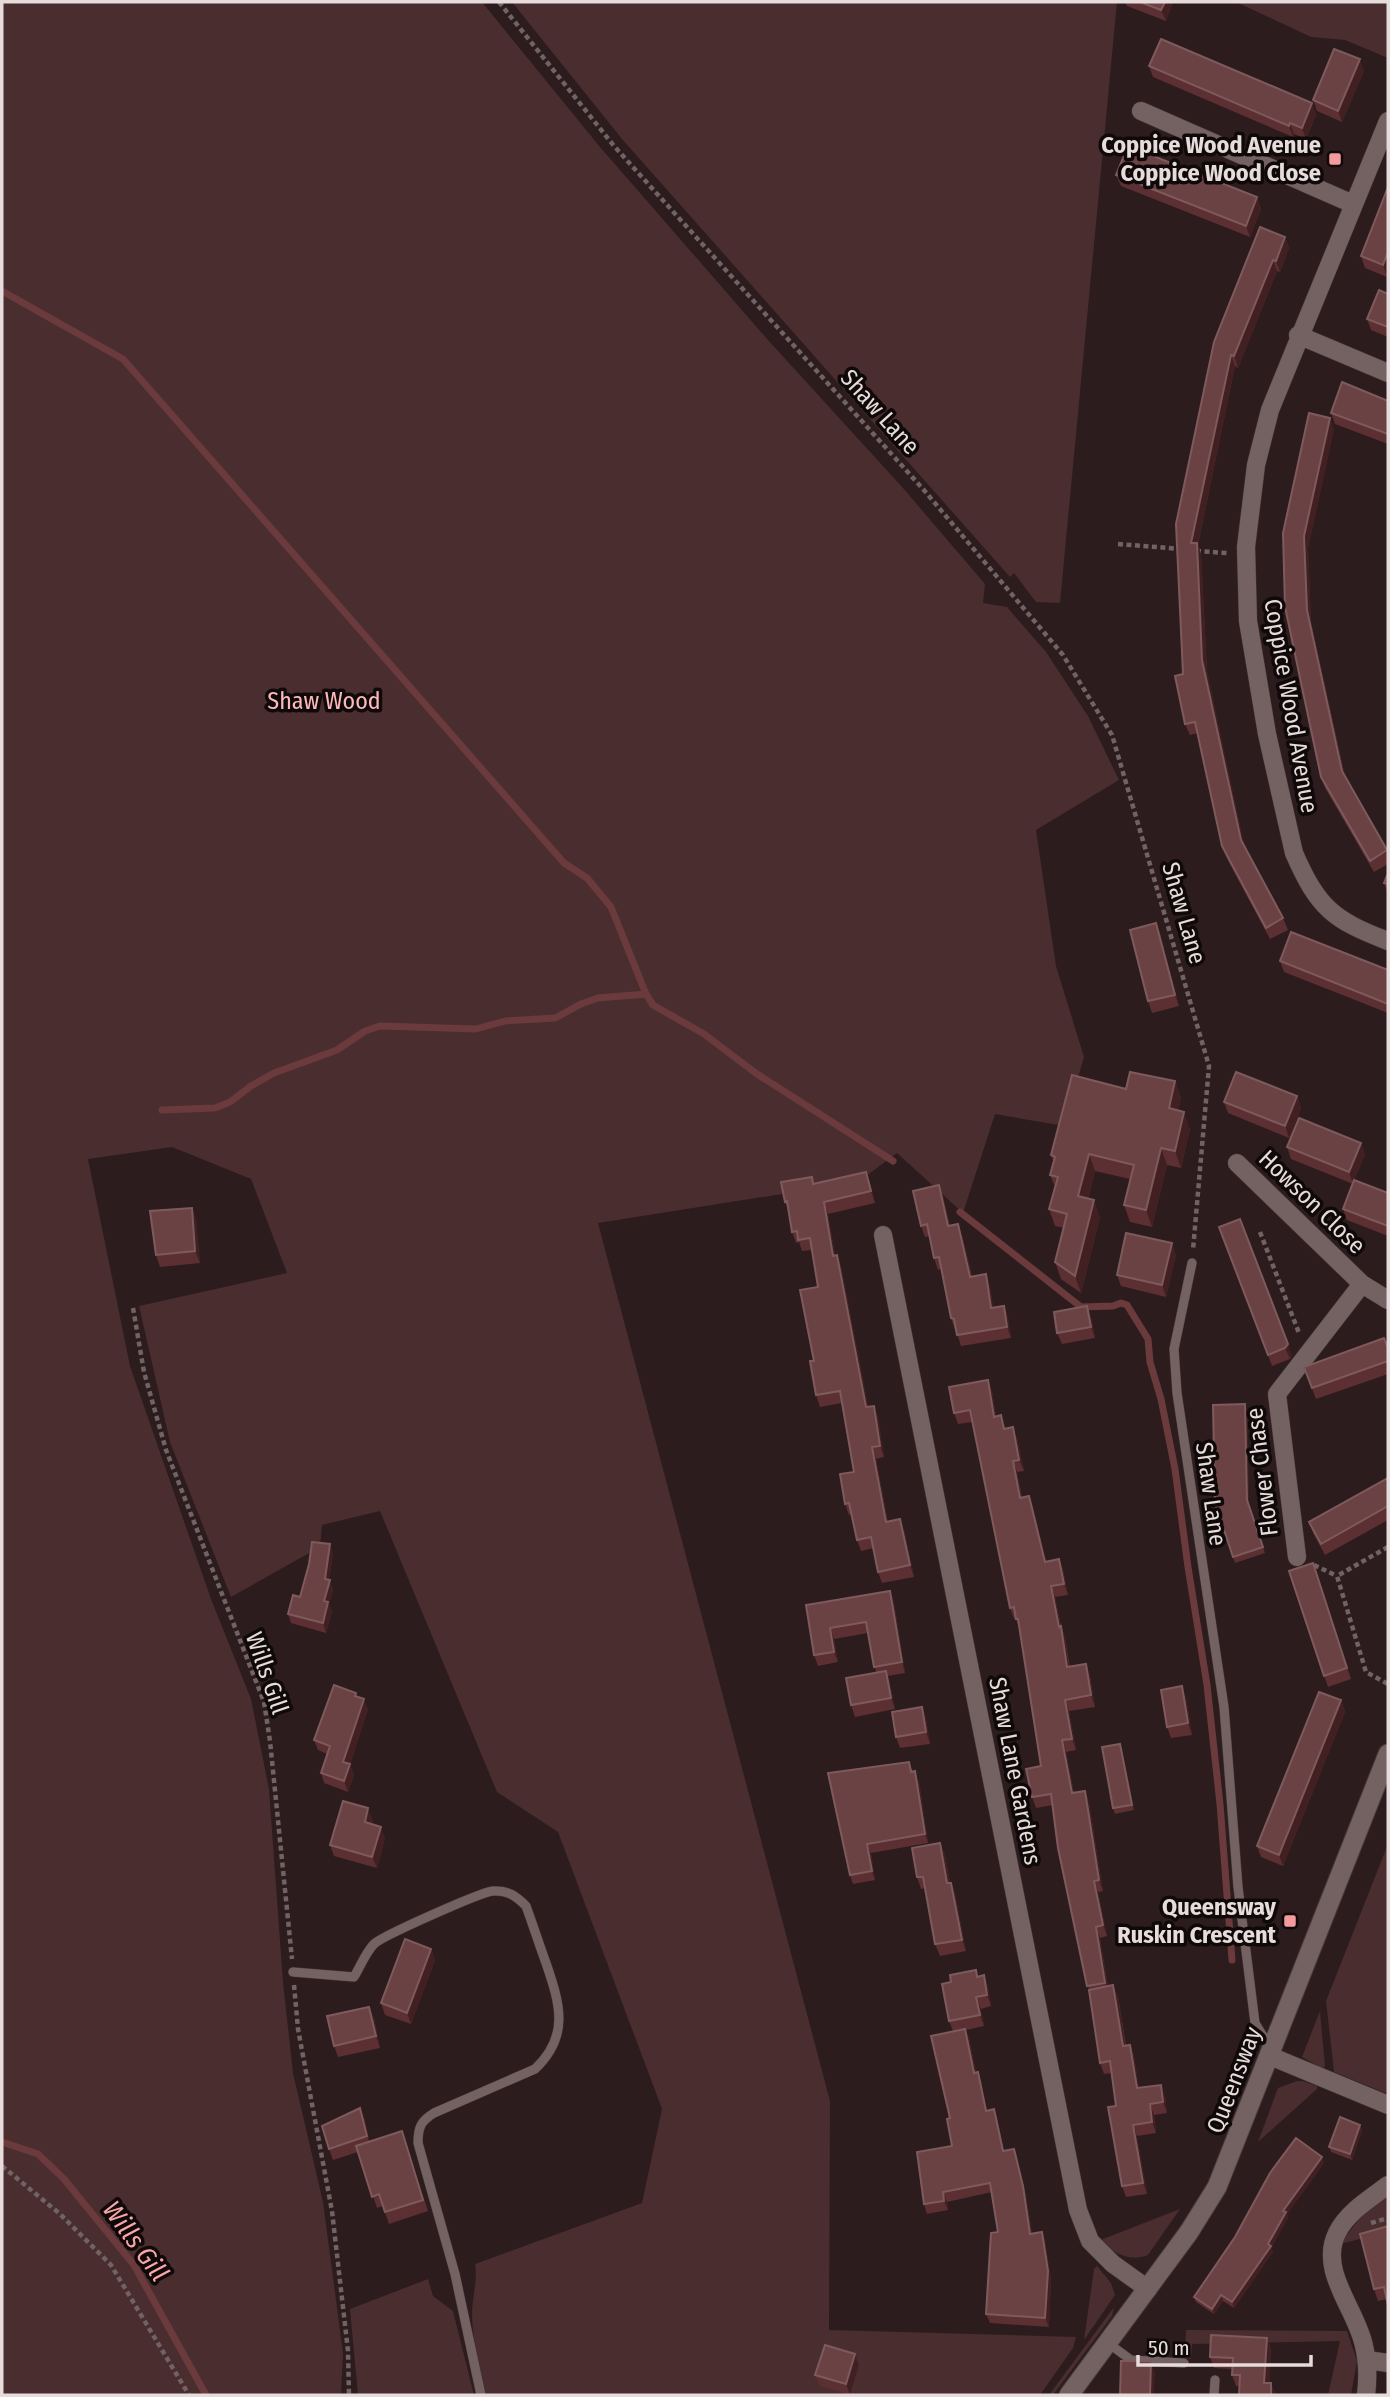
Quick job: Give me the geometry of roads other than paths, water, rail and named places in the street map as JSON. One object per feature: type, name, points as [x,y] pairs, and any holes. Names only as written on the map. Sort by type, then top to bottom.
[{"type":"street","points":[[1141,111],[1353,204]]},
{"type":"street","name":"Coppice Wood Avenue","points":[[1388,121],[1298,335],[1270,410],[1256,465],[1246,547],[1245,583],[1255,671],[1294,853],[1319,901],[1349,926],[1388,941]]},
{"type":"street","points":[[1298,335],[1388,373]]},
{"type":"street","name":"Howson Close","points":[[1237,1163],[1362,1284],[1388,1300]]},
{"type":"street","name":"Shaw Lane Gardens","points":[[883,1235],[1078,2210],[1090,2241],[1113,2264],[1148,2289]]},
{"type":"street","name":"Flower Chase","points":[[1297,1557],[1277,1394],[1362,1284]]},
{"type":"street","name":"Queensway","points":[[1069,2395],[1189,2232],[1217,2187],[1388,1754]]},
{"type":"street","points":[[1272,2050],[1388,2105]]},
{"type":"street","points":[[1366,2395],[1368,2375],[1364,2344],[1337,2280],[1332,2257],[1336,2233],[1351,2215],[1388,2185]]},
{"type":"street","points":[[1367,2360],[1388,2363]]},
{"type":"lane","name":"Shaw Lane","points":[[1192,1263],[1174,1349],[1177,1393],[1223,1707],[1238,1887],[1255,2023],[1272,2050]]},
{"type":"lane","points":[[293,1972],[354,1976],[374,1943],[491,1891],[506,1892],[517,1897],[526,1906],[557,1995],[560,2019],[556,2041],[545,2059],[534,2069],[434,2113],[423,2120],[418,2130],[418,2143],[455,2274],[481,2395]]},
{"type":"lane","points":[[1108,2343],[1131,2360],[1184,2363]]},
{"type":"lane","points":[[1214,2395],[1215,2380]]},
{"type":"waterway","points":[[2,291],[123,359],[564,863],[587,878],[611,907],[646,994]]},
{"type":"waterway","points":[[162,1110],[215,1108],[230,1102],[274,1073],[337,1050],[365,1031],[380,1026],[476,1029],[505,1021],[555,1018],[598,998],[646,994],[653,1005],[704,1034],[757,1074],[893,1161]]},
{"type":"waterway","points":[[960,1212],[1081,1307],[1113,1306],[1121,1303],[1127,1305],[1148,1339],[1150,1362],[1161,1399],[1175,1469],[1207,1685],[1220,1804],[1232,1960]]},
{"type":"waterway","name":"Wills Gill","points":[[2,2142],[38,2154],[64,2179],[134,2265],[206,2395]]},
{"type":"place","name":"Coppice Wood Avenue Coppice Wood Close","points":[[1335,159]]},
{"type":"place","name":"Queensway Ruskin Crescent","points":[[1290,1921]]},
{"type":"park label","name":"Shaw Wood","points":[[324,701]]}]
